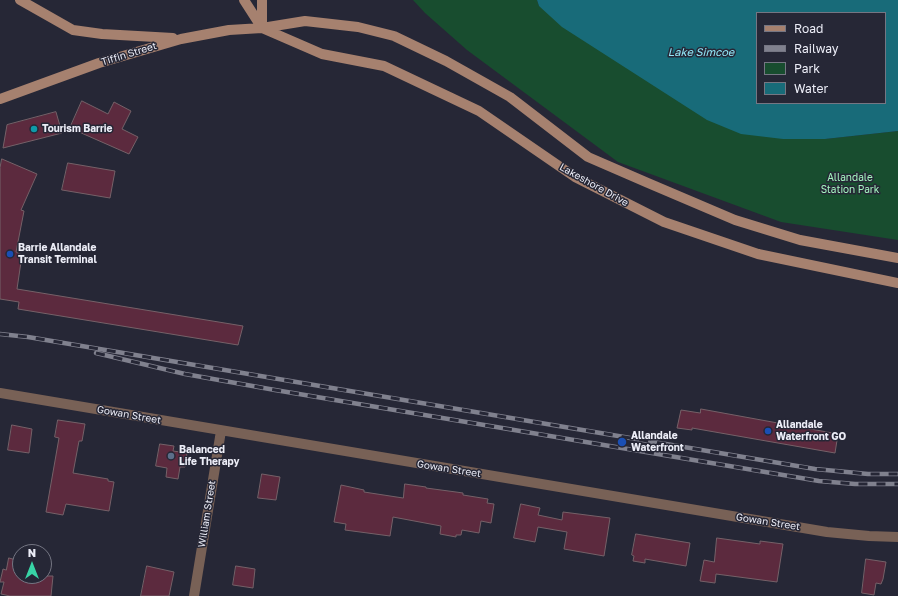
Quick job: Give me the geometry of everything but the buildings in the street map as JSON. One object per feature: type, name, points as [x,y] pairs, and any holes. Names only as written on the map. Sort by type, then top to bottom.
[{"type":"main road","points":[[20,0],[73,30],[102,34],[181,39]]},
{"type":"main road","points":[[244,0],[262,28]]},
{"type":"main road","points":[[262,0],[262,28]]},
{"type":"main road","points":[[262,28],[305,21],[358,27],[394,36],[446,61],[510,97],[588,157],[735,220],[800,240],[898,258]]},
{"type":"main road","name":"Tiffin Street","points":[[0,100],[100,63],[181,39],[229,30],[262,28]]},
{"type":"main road","name":"Lakeshore Drive","points":[[262,28],[322,54],[384,66],[479,111],[576,177],[664,222],[758,254],[898,283]]},
{"type":"street","name":"Gowan Street","points":[[0,393],[827,532],[863,536],[898,536]]},
{"type":"street","name":"William Street","points":[[194,596],[221,431]]},
{"type":"green space","name":"Allandale Station Park","points":[[413,0],[537,0],[539,6],[825,139],[898,131],[898,240],[781,222],[618,162],[467,50],[425,13]]},
{"type":"water","name":"Lake Simcoe","points":[[537,0],[898,0],[898,131],[825,139],[783,139],[741,134],[707,120],[562,27],[539,6]]},
{"type":"railway","points":[[0,334],[28,337],[815,469],[868,474],[898,474]]},
{"type":"railway","points":[[96,353],[185,374],[275,390],[819,481],[855,484],[898,484]]},
{"type":"place","name":"Tourism Barrie","points":[[34,129]]},
{"type":"place","name":"Barrie Allandale Transit Terminal","points":[[10,254]]},
{"type":"place","name":"Allandale Waterfront GO","points":[[768,431]]},
{"type":"place","name":"Allandale Waterfront","points":[[622,442]]},
{"type":"place","name":"Balanced Life Therapy","points":[[171,456]]}]
